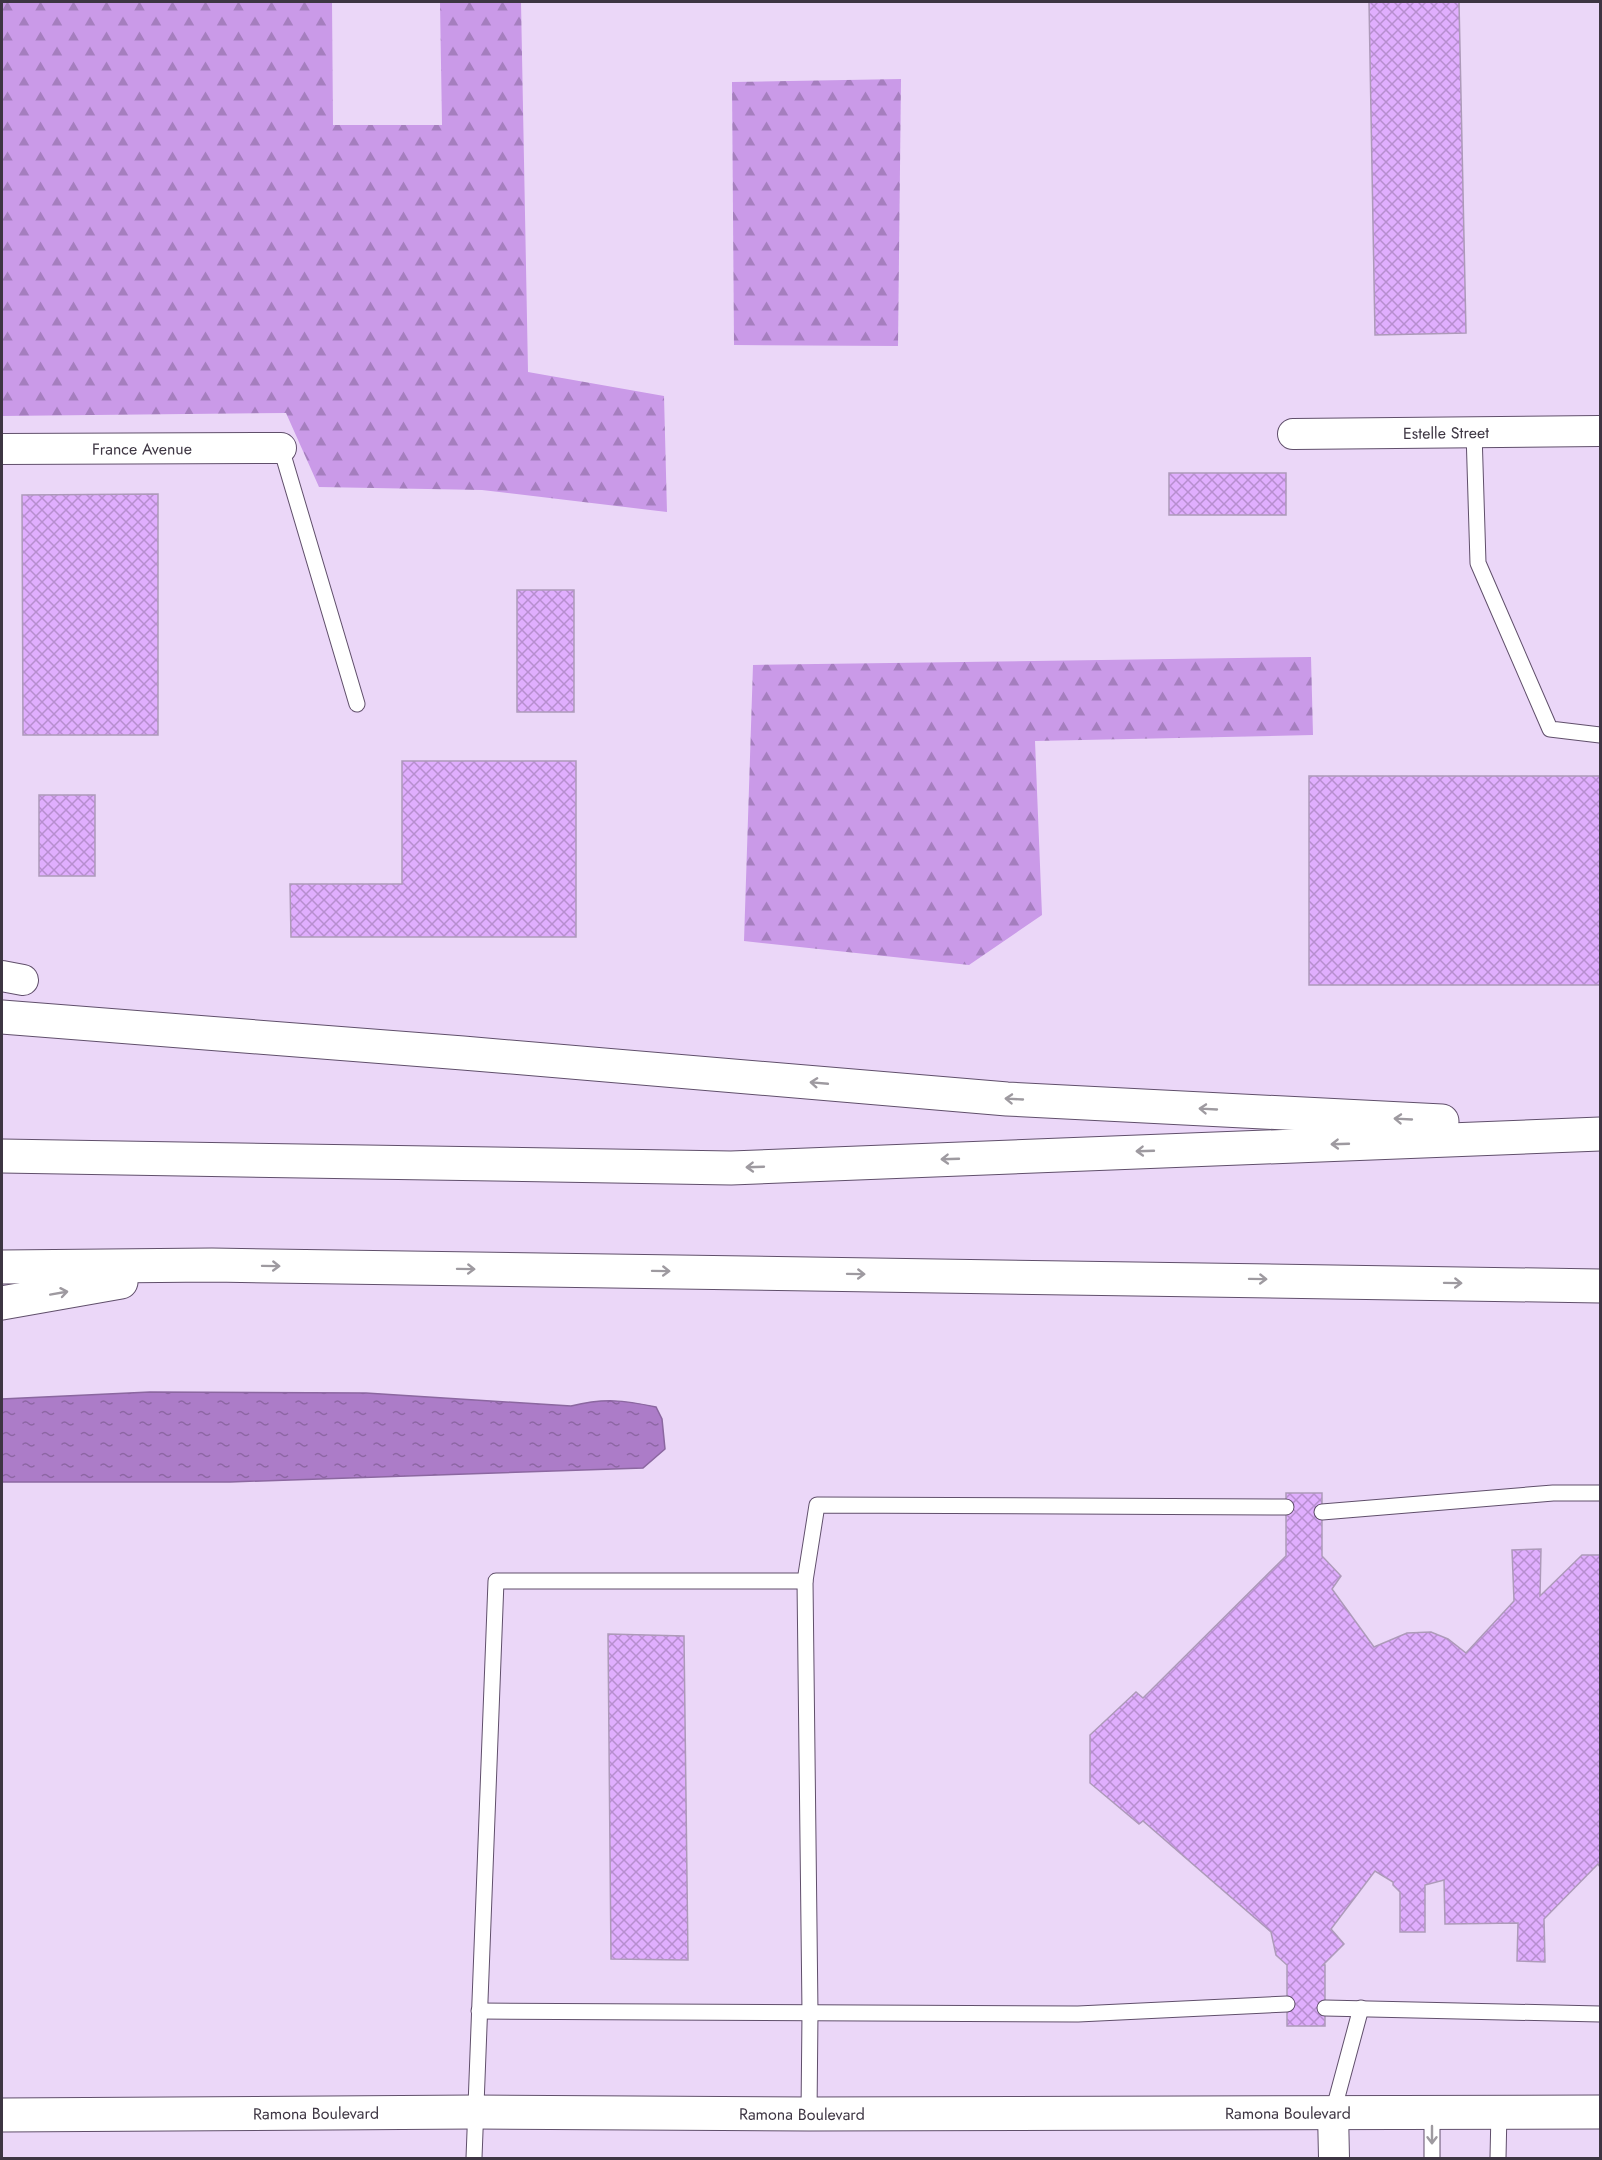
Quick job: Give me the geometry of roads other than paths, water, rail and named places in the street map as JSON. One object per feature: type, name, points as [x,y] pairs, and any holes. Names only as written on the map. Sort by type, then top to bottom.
[{"type":"main road","points":[[2,1017],[1007,1099],[1433,1120],[1594,1134]]},
{"type":"main road","points":[[2,1156],[731,1168],[1594,1134]]},
{"type":"main road","points":[[2,1267],[212,1265],[1600,1286]]},
{"type":"main road","points":[[2,1303],[212,1265]]},
{"type":"main road","name":"Ramona Boulevard","points":[[2,2115],[475,2112],[809,2114],[1600,2112]]},
{"type":"street","name":"Estelle Street","points":[[1293,434],[1600,430]]},
{"type":"street","name":"France Avenue","points":[[2,449],[281,447]]},
{"type":"street","points":[[1333,2112],[1334,2158]]},
{"type":"lane","points":[[1474,432],[1478,563],[1550,729],[1600,735]]},
{"type":"lane","points":[[281,447],[357,704]]},
{"type":"lane","points":[[1322,1512],[1553,1493],[1600,1493]]},
{"type":"lane","points":[[809,2114],[806,1581],[817,1505],[1286,1507]]},
{"type":"lane","points":[[474,2158],[496,1581],[806,1581]]},
{"type":"lane","points":[[479,2011],[1078,2014],[1287,2004]]},
{"type":"lane","points":[[1325,2008],[1600,2013]]},
{"type":"lane","points":[[1333,2112],[1361,2008]]},
{"type":"lane","points":[[1432,2111],[1432,2158]]},
{"type":"lane","points":[[1498,2158],[1499,2111]]},
{"type":"water","points":[[150,1392],[366,1393],[571,1406],[604,1401],[623,1401],[656,1407],[662,1419],[665,1449],[643,1468],[230,1482],[2,1482],[2,1399]]}]
